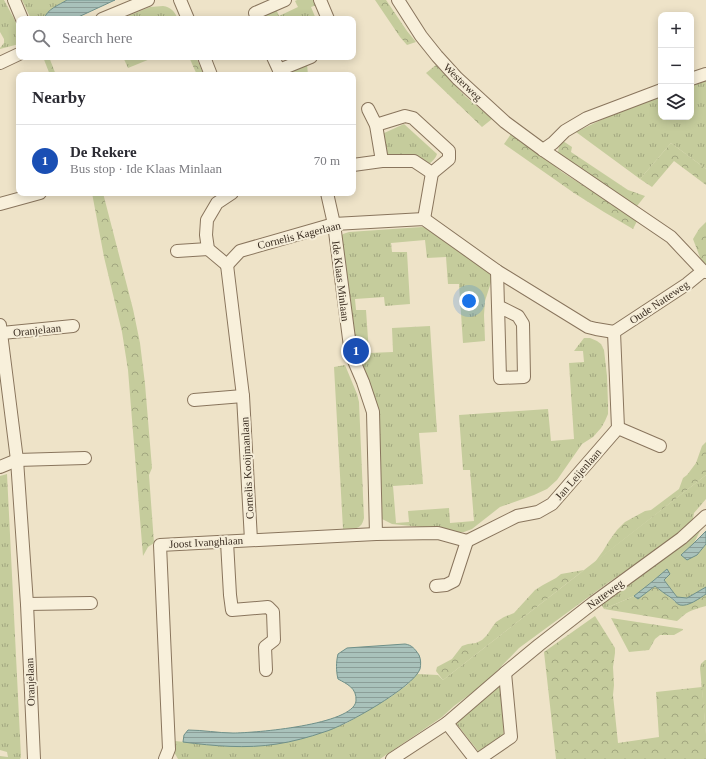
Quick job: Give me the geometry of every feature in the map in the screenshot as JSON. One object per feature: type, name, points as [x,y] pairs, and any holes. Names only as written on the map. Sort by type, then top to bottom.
[{"type":"street","points":[[14,0],[21,16]]},
{"type":"street","points":[[109,16],[148,0]]},
{"type":"street","points":[[180,0],[187,16]]},
{"type":"street","points":[[256,16],[255,13],[286,0]]},
{"type":"street","points":[[320,0],[327,16]]},
{"type":"street","name":"Westerweg","points":[[398,0],[433,51],[457,78],[505,122],[543,150],[671,237],[705,272]]},
{"type":"street","points":[[0,63],[16,55]]},
{"type":"street","points":[[205,60],[210,72]]},
{"type":"street","points":[[275,60],[279,72]]},
{"type":"street","points":[[281,72],[305,60]]},
{"type":"street","points":[[694,78],[706,74]]},
{"type":"street","points":[[543,150],[553,143],[565,131],[587,118],[658,91]]},
{"type":"street","points":[[368,109],[376,125],[382,161]]},
{"type":"street","points":[[376,125],[405,116],[413,118],[449,151],[449,159],[432,173],[424,219],[497,271],[588,327],[614,332],[618,428],[660,446]]},
{"type":"street","points":[[356,165],[382,161],[414,161],[432,173]]},
{"type":"street","points":[[0,204],[29,196]]},
{"type":"street","points":[[227,264],[208,248],[206,235],[207,220],[217,203],[228,196]]},
{"type":"street","name":"Ide Klaas Minlaan","points":[[328,196],[334,224],[351,354],[363,382],[373,412],[376,534]]},
{"type":"street","name":"Cornelis Kagerlaan","points":[[227,264],[240,251],[334,224],[424,219]]},
{"type":"street","points":[[177,250],[208,248]]},
{"type":"street","name":"Cornelis Kooijmanlaan","points":[[227,264],[243,396],[251,540]]},
{"type":"street","points":[[497,271],[500,378],[524,377],[523,324],[518,316],[498,306]]},
{"type":"street","name":"Oude Natteweg","points":[[614,332],[705,272]]},
{"type":"street","name":"Oranjelaan","points":[[34,759],[27,604],[17,460],[1,331],[73,326]]},
{"type":"street","points":[[194,400],[243,396]]},
{"type":"street","name":"Jan Leijenlaan","points":[[467,541],[517,516],[538,512],[552,504],[618,428]]},
{"type":"street","points":[[0,466],[17,460],[85,458]]},
{"type":"street","name":"Natteweg","points":[[392,759],[447,723],[505,672],[593,603],[682,538],[706,516]]},
{"type":"street","name":"Joost Ivanghlaan","points":[[165,759],[169,749],[160,545],[376,534],[438,533],[467,541]]},
{"type":"street","points":[[436,586],[446,585],[454,580],[467,541]]},
{"type":"street","points":[[227,542],[232,610],[268,607],[273,612],[274,640],[265,647],[266,670]]},
{"type":"street","points":[[27,604],[91,603]]},
{"type":"street","points":[[480,759],[512,737],[505,672]]},
{"type":"street","points":[[447,723],[475,759]]},
{"type":"green space","points":[[0,0],[4,0],[16,22],[16,45],[0,49],[4,43],[4,39],[0,32]]},
{"type":"green space","points":[[22,0],[67,0],[51,10],[46,16],[30,16]]},
{"type":"green space","points":[[315,0],[317,5],[311,7],[315,16],[279,16],[298,7],[295,1]]},
{"type":"green space","points":[[375,0],[386,0],[416,42],[407,45]]},
{"type":"green space","points":[[150,7],[168,7],[177,16],[128,16]]},
{"type":"green space","points":[[276,9],[279,16],[266,16],[266,13]]},
{"type":"green space","points":[[44,60],[50,60],[55,72],[49,72]]},
{"type":"green space","points":[[124,60],[148,60],[128,68]]},
{"type":"green space","points":[[190,60],[197,60],[203,72],[196,72]]},
{"type":"green space","points":[[307,64],[308,72],[289,72]]},
{"type":"green space","points":[[436,65],[465,96],[492,119],[482,127],[426,73]]},
{"type":"green space","points":[[706,78],[706,169],[671,143],[640,179],[576,132],[628,107],[658,96],[658,120],[694,120],[694,83]]},
{"type":"green space","points":[[404,124],[437,154],[432,162],[427,165],[386,156],[382,134]]},
{"type":"green space","points":[[511,134],[562,172],[638,219],[633,229],[574,193],[504,144]]},
{"type":"green space","points":[[563,141],[572,147],[571,152],[628,190],[645,196],[637,206],[606,188],[558,155],[559,147]]},
{"type":"green space","points":[[671,143],[706,169],[706,185],[674,161],[652,187],[640,179]]},
{"type":"green space","points":[[93,196],[104,196],[133,309],[140,343],[152,468],[149,475],[154,543],[148,547],[143,556],[128,370],[122,332],[104,257]]},
{"type":"green space","points":[[706,222],[706,266],[701,260],[693,239],[699,229]]},
{"type":"green space","points":[[422,227],[429,228],[484,268],[492,276],[492,279],[485,301],[485,341],[463,343],[459,284],[448,284],[446,257],[427,258],[425,240],[391,243],[392,252],[407,252],[410,304],[385,306],[384,297],[355,299],[356,310],[366,310],[369,353],[393,352],[392,328],[430,326],[437,432],[419,433],[423,484],[393,486],[396,523],[409,522],[408,511],[449,508],[450,523],[474,521],[470,470],[463,470],[459,415],[548,409],[551,441],[574,439],[569,363],[584,362],[583,351],[574,351],[584,338],[590,338],[597,341],[601,344],[604,350],[607,376],[608,414],[601,428],[593,437],[582,444],[557,480],[547,489],[500,507],[472,529],[464,532],[446,532],[421,527],[392,524],[382,519],[378,514],[370,391],[353,347],[341,237],[343,234],[349,232]]},
{"type":"green space","points":[[345,365],[359,402],[364,518],[361,525],[354,529],[343,529],[334,367]]},
{"type":"green space","points":[[706,442],[706,475],[595,562],[617,530],[625,522],[645,511],[651,510],[679,489],[683,478],[696,463],[702,446]]},
{"type":"green space","points":[[7,474],[20,759],[0,759],[0,756],[8,757],[7,752],[0,750],[0,476]]},
{"type":"green space","points":[[706,475],[706,499],[694,513],[692,524],[662,547],[609,582],[519,648],[490,678],[442,717],[380,759],[178,759],[174,752],[175,741],[224,746],[260,746],[345,724],[392,696],[407,685],[417,674],[438,675],[443,680]]},
{"type":"green space","points":[[703,525],[694,543],[682,555],[697,555],[706,544],[706,587],[687,598],[677,597],[664,580],[667,569],[634,596],[604,609],[601,604]]},
{"type":"green space","points":[[584,570],[443,680],[436,671],[437,667],[452,659],[462,646],[482,640],[496,622],[514,613],[535,590],[561,574]]},
{"type":"green space","points":[[655,586],[678,604],[691,603],[706,594],[706,606],[689,612],[677,621],[604,609],[634,596],[638,599]]},
{"type":"green space","points":[[595,616],[615,648],[613,695],[618,743],[659,737],[656,692],[702,687],[706,734],[706,759],[556,759],[544,652]]},
{"type":"green space","points":[[611,618],[683,630],[674,635],[660,635],[655,639],[649,650],[629,652]]},
{"type":"green space","points":[[705,660],[706,734],[700,668],[701,664]]},
{"type":"green space","points":[[498,685],[504,688],[501,693],[504,739],[485,752],[478,751],[455,722]]},
{"type":"water","points":[[67,0],[115,0],[80,16],[46,16],[50,10]]},
{"type":"water","points":[[706,531],[706,544],[697,555],[687,560],[681,555]]},
{"type":"water","points":[[667,569],[670,574],[664,580],[677,597],[687,598],[706,587],[706,594],[687,605],[677,604],[655,586],[638,599],[634,596]]},
{"type":"water","points":[[405,644],[410,645],[420,657],[420,669],[415,677],[392,696],[361,715],[333,729],[300,739],[265,746],[206,745],[183,742],[184,735],[188,730],[233,733],[261,731],[301,726],[321,722],[338,716],[351,709],[356,701],[356,697],[353,690],[348,685],[338,679],[336,666],[338,654],[347,648]]},
{"type":"place","name":"De Rekere","points":[[356,351]]}]
